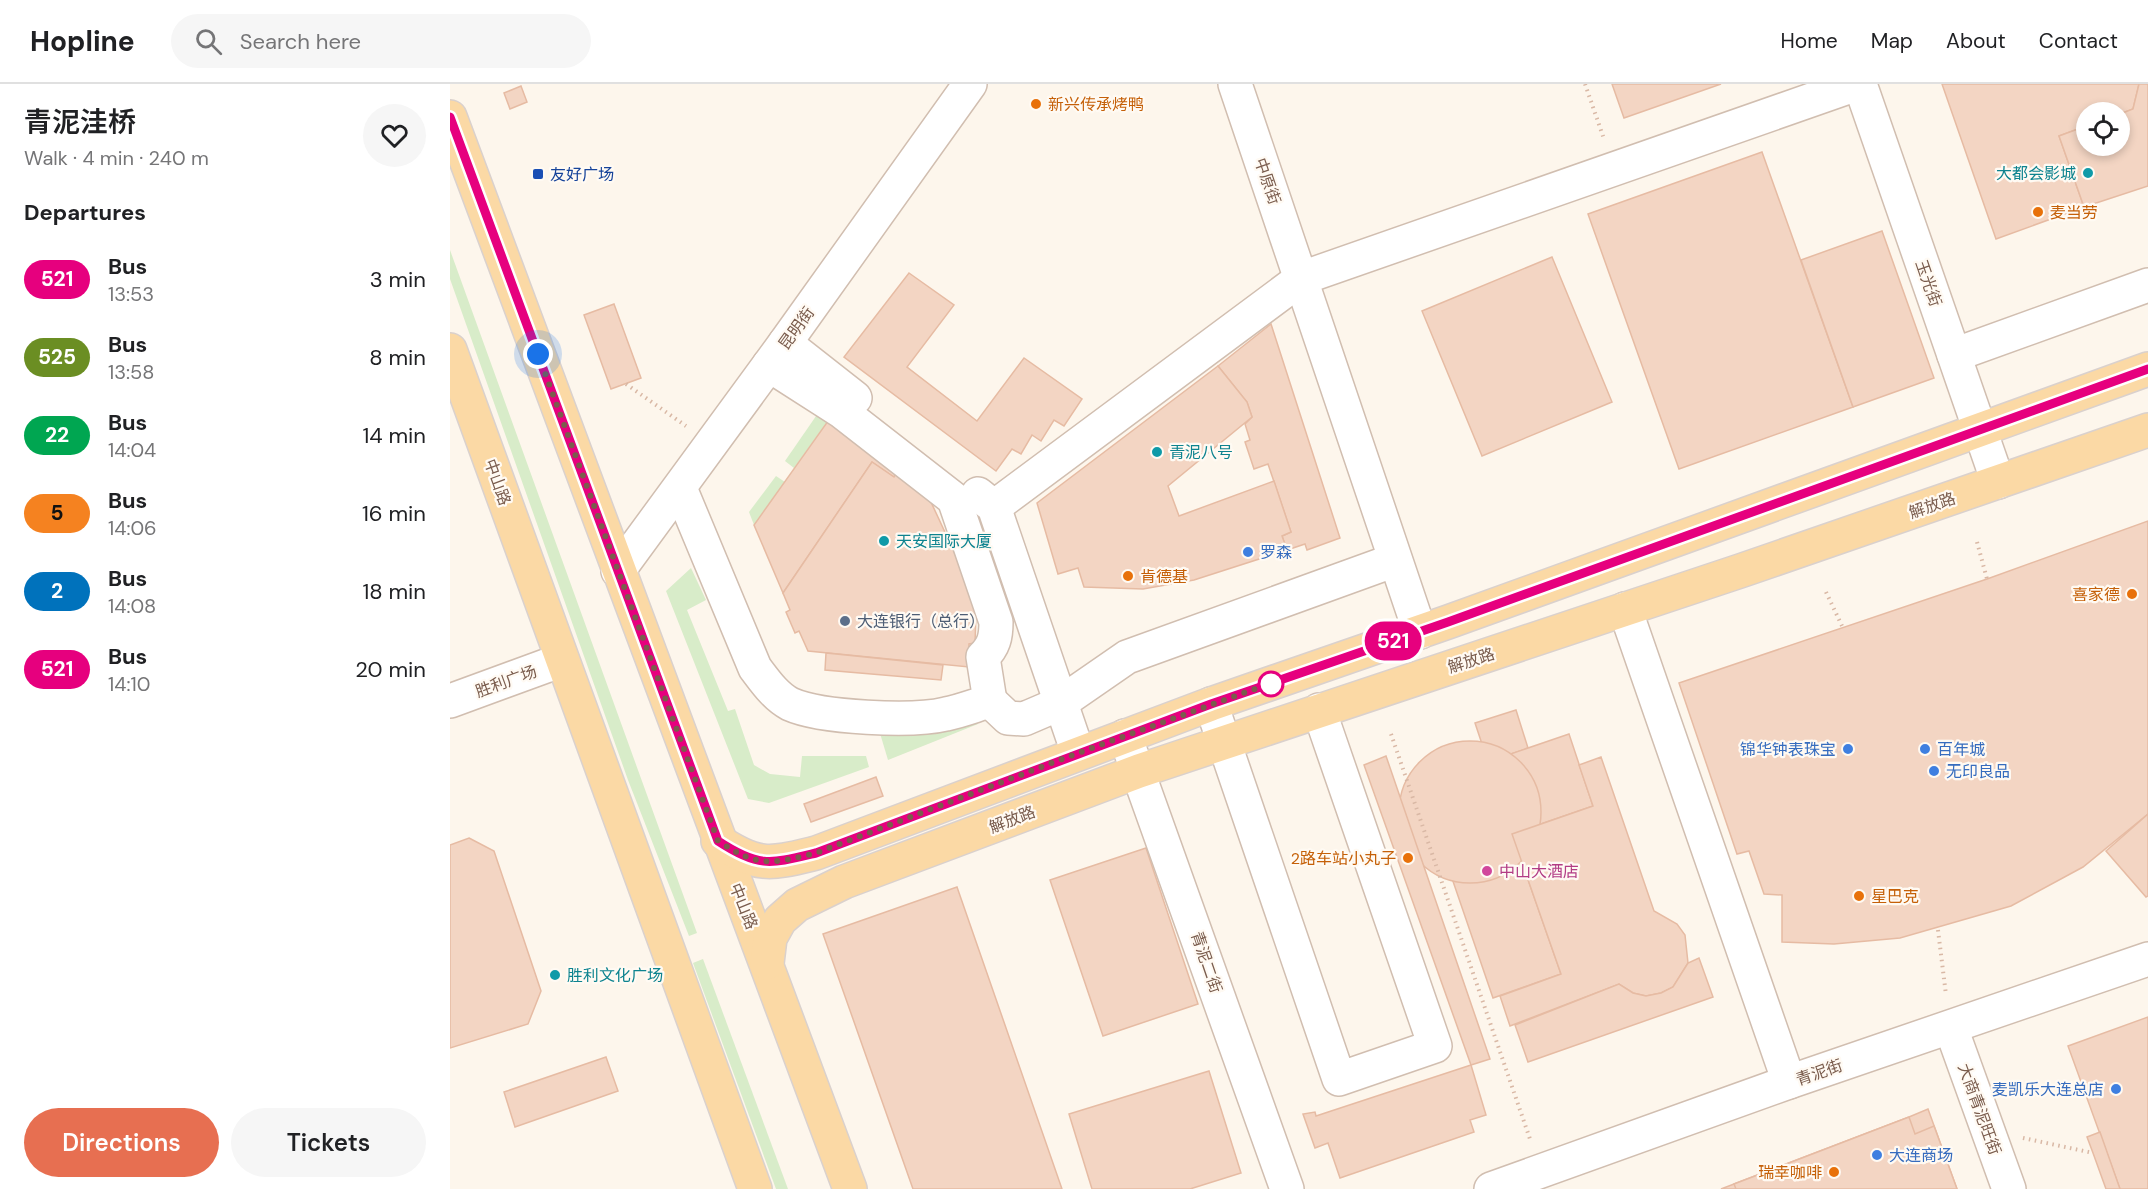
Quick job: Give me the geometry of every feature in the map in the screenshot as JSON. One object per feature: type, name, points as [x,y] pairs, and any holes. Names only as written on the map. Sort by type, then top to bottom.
[{"type":"main road","name":"中山路","points":[[450,117],[718,841],[767,963],[850,1189]]},
{"type":"main road","name":"中山路","points":[[450,350],[755,1189]]},
{"type":"main road","points":[[718,841],[744,858],[777,862],[816,853],[1211,704],[1420,632],[2148,369]]},
{"type":"main road","name":"解放路","points":[[767,963],[770,938],[780,920],[796,904],[844,882],[1139,771],[1625,609],[2148,430]]},
{"type":"street","name":"昆明街","points":[[618,571],[970,84]]},
{"type":"street","name":"中原街","points":[[1234,84],[1302,278],[1420,632]]},
{"type":"street","points":[[994,507],[1302,278],[1858,84]]},
{"type":"street","name":"玉光街","points":[[1858,84],[1998,482]]},
{"type":"street","points":[[1954,355],[2148,285]]},
{"type":"street","points":[[777,354],[839,414],[954,499],[996,622],[996,636],[991,650],[983,657]]},
{"type":"street","points":[[777,354],[994,507],[1059,704],[1078,753]]},
{"type":"street","points":[[680,488],[755,668],[771,690],[790,704],[820,712],[913,719],[945,715],[990,701]]},
{"type":"street","points":[[980,613],[983,657],[990,701],[1008,718],[1024,719],[1059,704],[1127,657],[1395,560]]},
{"type":"street","points":[[1625,609],[1789,1082]]},
{"type":"street","name":"胜利广场","points":[[450,701],[562,660]]},
{"type":"street","points":[[1211,704],[1339,1079],[1435,1046],[1319,710]]},
{"type":"street","name":"青泥二街","points":[[1125,736],[1287,1189]]},
{"type":"street","name":"青泥街","points":[[1491,1189],[1789,1082],[2148,959]]},
{"type":"street","name":"大商青泥旺街","points":[[1951,1028],[2009,1189]]},
{"type":"path","points":[[1585,84],[1614,168]]},
{"type":"path","points":[[626,384],[686,426]]},
{"type":"path","points":[[1977,542],[1987,579]]},
{"type":"path","points":[[1826,592],[1842,626]]},
{"type":"path","points":[[1391,734],[1541,1171]]},
{"type":"path","points":[[1938,930],[1951,1028]]},
{"type":"path","points":[[2026,1137],[2092,1153]]},
{"type":"green space","points":[[450,250],[697,933],[689,936],[628,780],[450,279]]},
{"type":"green space","points":[[823,406],[833,414],[794,468],[785,461]]},
{"type":"green space","points":[[776,476],[785,482],[754,525],[749,512]]},
{"type":"green space","points":[[691,568],[706,600],[687,610],[728,711],[735,709],[754,765],[770,774],[800,777],[802,756],[866,756],[869,767],[769,803],[748,799],[666,591]]},
{"type":"green space","points":[[970,712],[978,724],[888,760],[879,730]]},
{"type":"green space","points":[[703,959],[788,1189],[776,1189],[693,963]]},
{"type":"building","points":[[1612,84],[1721,84],[1624,118]]},
{"type":"building","points":[[1942,84],[2139,84],[2133,109],[2130,110],[2130,102],[2076,102],[2076,130],[2059,136],[2084,207],[1996,239]]},
{"type":"building","points":[[2139,84],[2148,84],[2148,186],[2084,207],[2059,136],[2076,130],[2076,156],[2130,156],[2130,110],[2133,109]]},
{"type":"building","points":[[521,86],[527,102],[510,109],[504,93]]},
{"type":"building","points":[[1762,152],[1853,407],[1679,469],[1588,214]]},
{"type":"building","points":[[1882,231],[1934,378],[1853,407],[1801,260]]},
{"type":"building","points":[[1552,257],[1612,402],[1482,456],[1422,311]]},
{"type":"building","points":[[909,273],[954,305],[907,367],[977,421],[1024,358],[1082,399],[1064,426],[1054,420],[1041,441],[1032,435],[1021,454],[1012,449],[996,471],[844,357]]},
{"type":"building","points":[[614,304],[641,378],[611,389],[584,315]]},
{"type":"building","points":[[1271,324],[1340,538],[1307,550],[1305,544],[1287,550],[1282,536],[1291,532],[1268,464],[1254,469],[1245,442],[1250,440],[1245,424],[1252,417],[1247,402],[1218,366]]},
{"type":"building","name":"青泥八号","points":[[1218,366],[1247,402],[1252,417],[1168,486],[1179,516],[1274,481],[1291,532],[1282,536],[1287,550],[1194,580],[1143,589],[1084,587],[1078,568],[1058,574],[1037,503]]},
{"type":"building","points":[[833,414],[897,472],[894,477],[872,462],[783,593],[754,525]]},
{"type":"building","name":"天安国际大厦","points":[[872,462],[894,477],[897,472],[924,487],[982,612],[976,614],[975,643],[969,644],[969,667],[808,651],[799,631],[795,633],[786,612],[790,610],[783,593]]},
{"type":"building","name":"百年城","points":[[2148,521],[2148,814],[2083,867],[2011,906],[1900,938],[1834,944],[1782,942],[1782,895],[1764,894],[1749,851],[1737,854],[1679,683],[1987,579]]},
{"type":"building","points":[[826,653],[943,665],[941,680],[825,670]]},
{"type":"building","points":[[1516,710],[1528,748],[1488,762],[1475,723]]},
{"type":"building","name":"中山大酒店","points":[[1569,734],[1593,806],[1512,834],[1561,974],[1493,998],[1420,785]]},
{"type":"building","points":[[1470,741],[1497,746],[1520,762],[1536,785],[1541,812],[1536,839],[1520,862],[1497,878],[1470,883],[1443,878],[1420,862],[1404,839],[1399,812],[1404,785],[1420,762],[1443,746]]},
{"type":"building","points":[[1386,756],[1490,1059],[1471,1065],[1364,765]]},
{"type":"building","points":[[1601,757],[1654,911],[1677,924],[1685,935],[1688,963],[1673,987],[1661,993],[1646,996],[1633,993],[1619,984],[1510,1026],[1500,996],[1561,974],[1512,834],[1593,806],[1579,765]]},
{"type":"building","points":[[876,777],[883,796],[811,822],[804,804]]},
{"type":"building","points":[[2148,814],[2148,896],[2146,897],[2106,851]]},
{"type":"building","points":[[469,838],[494,851],[541,991],[528,1024],[450,1048],[450,845]]},
{"type":"building","points":[[1146,848],[1198,1004],[1103,1036],[1050,880]]},
{"type":"building","points":[[957,887],[1062,1189],[913,1189],[823,934]]},
{"type":"building","points":[[1699,958],[1713,997],[1528,1062],[1515,1025],[1619,984],[1633,993],[1646,996],[1661,993],[1673,987],[1688,963]]},
{"type":"building","name":"麦凯乐大连总店","points":[[2148,1017],[2148,1189],[2120,1189],[2068,1046]]},
{"type":"building","points":[[606,1057],[618,1091],[515,1127],[504,1092]]},
{"type":"building","points":[[1471,1065],[1486,1115],[1470,1120],[1474,1132],[1340,1178],[1328,1143],[1315,1148],[1303,1114],[1315,1112],[1316,1116]]},
{"type":"building","points":[[1209,1071],[1241,1173],[1190,1189],[1092,1189],[1069,1114]]},
{"type":"building","name":"大连商场","points":[[1928,1109],[1957,1189],[1721,1189],[1909,1117]]},
{"type":"building","name":"大连商场","points":[[1909,1117],[1915,1134],[1934,1126],[1957,1189],[1736,1189],[1734,1184]]},
{"type":"building","points":[[2100,1132],[2120,1189],[2106,1189],[2087,1137]]},
{"type":"bus line","name":"521","points":[[450,117],[718,841],[744,858],[777,862],[816,853],[1211,704],[1448,622],[2148,369]]},
{"type":"place","name":"新兴传承烤鸭","points":[[1036,104]]},
{"type":"place","name":"大都会影城","points":[[2088,173]]},
{"type":"place","name":"友好广场","points":[[538,174]]},
{"type":"place","name":"麦当劳","points":[[2038,212]]},
{"type":"place","name":"青泥八号","points":[[1157,452]]},
{"type":"place","name":"天安国际大厦","points":[[884,541]]},
{"type":"place","name":"罗森","points":[[1248,552]]},
{"type":"place","name":"肯德基","points":[[1128,576]]},
{"type":"place","name":"喜家德","points":[[2132,594]]},
{"type":"place","name":"大连银行（总行）","points":[[845,621]]},
{"type":"place","name":"锦华钟表珠宝","points":[[1848,749]]},
{"type":"place","name":"百年城","points":[[1925,749]]},
{"type":"place","name":"无印良品","points":[[1934,771]]},
{"type":"place","name":"2路车站小丸子","points":[[1408,858]]},
{"type":"place","name":"中山大酒店","points":[[1487,871]]},
{"type":"place","name":"星巴克","points":[[1859,896]]},
{"type":"place","name":"胜利文化广场","points":[[555,975]]},
{"type":"place","name":"麦凯乐大连总店","points":[[2116,1089]]},
{"type":"place","name":"大连商场","points":[[1877,1155]]},
{"type":"place","name":"瑞幸咖啡","points":[[1834,1172]]},
{"type":"route","points":[[538,354],[718,841],[744,858],[777,862],[816,853],[1078,753],[1277,681],[1271,684]]}]
